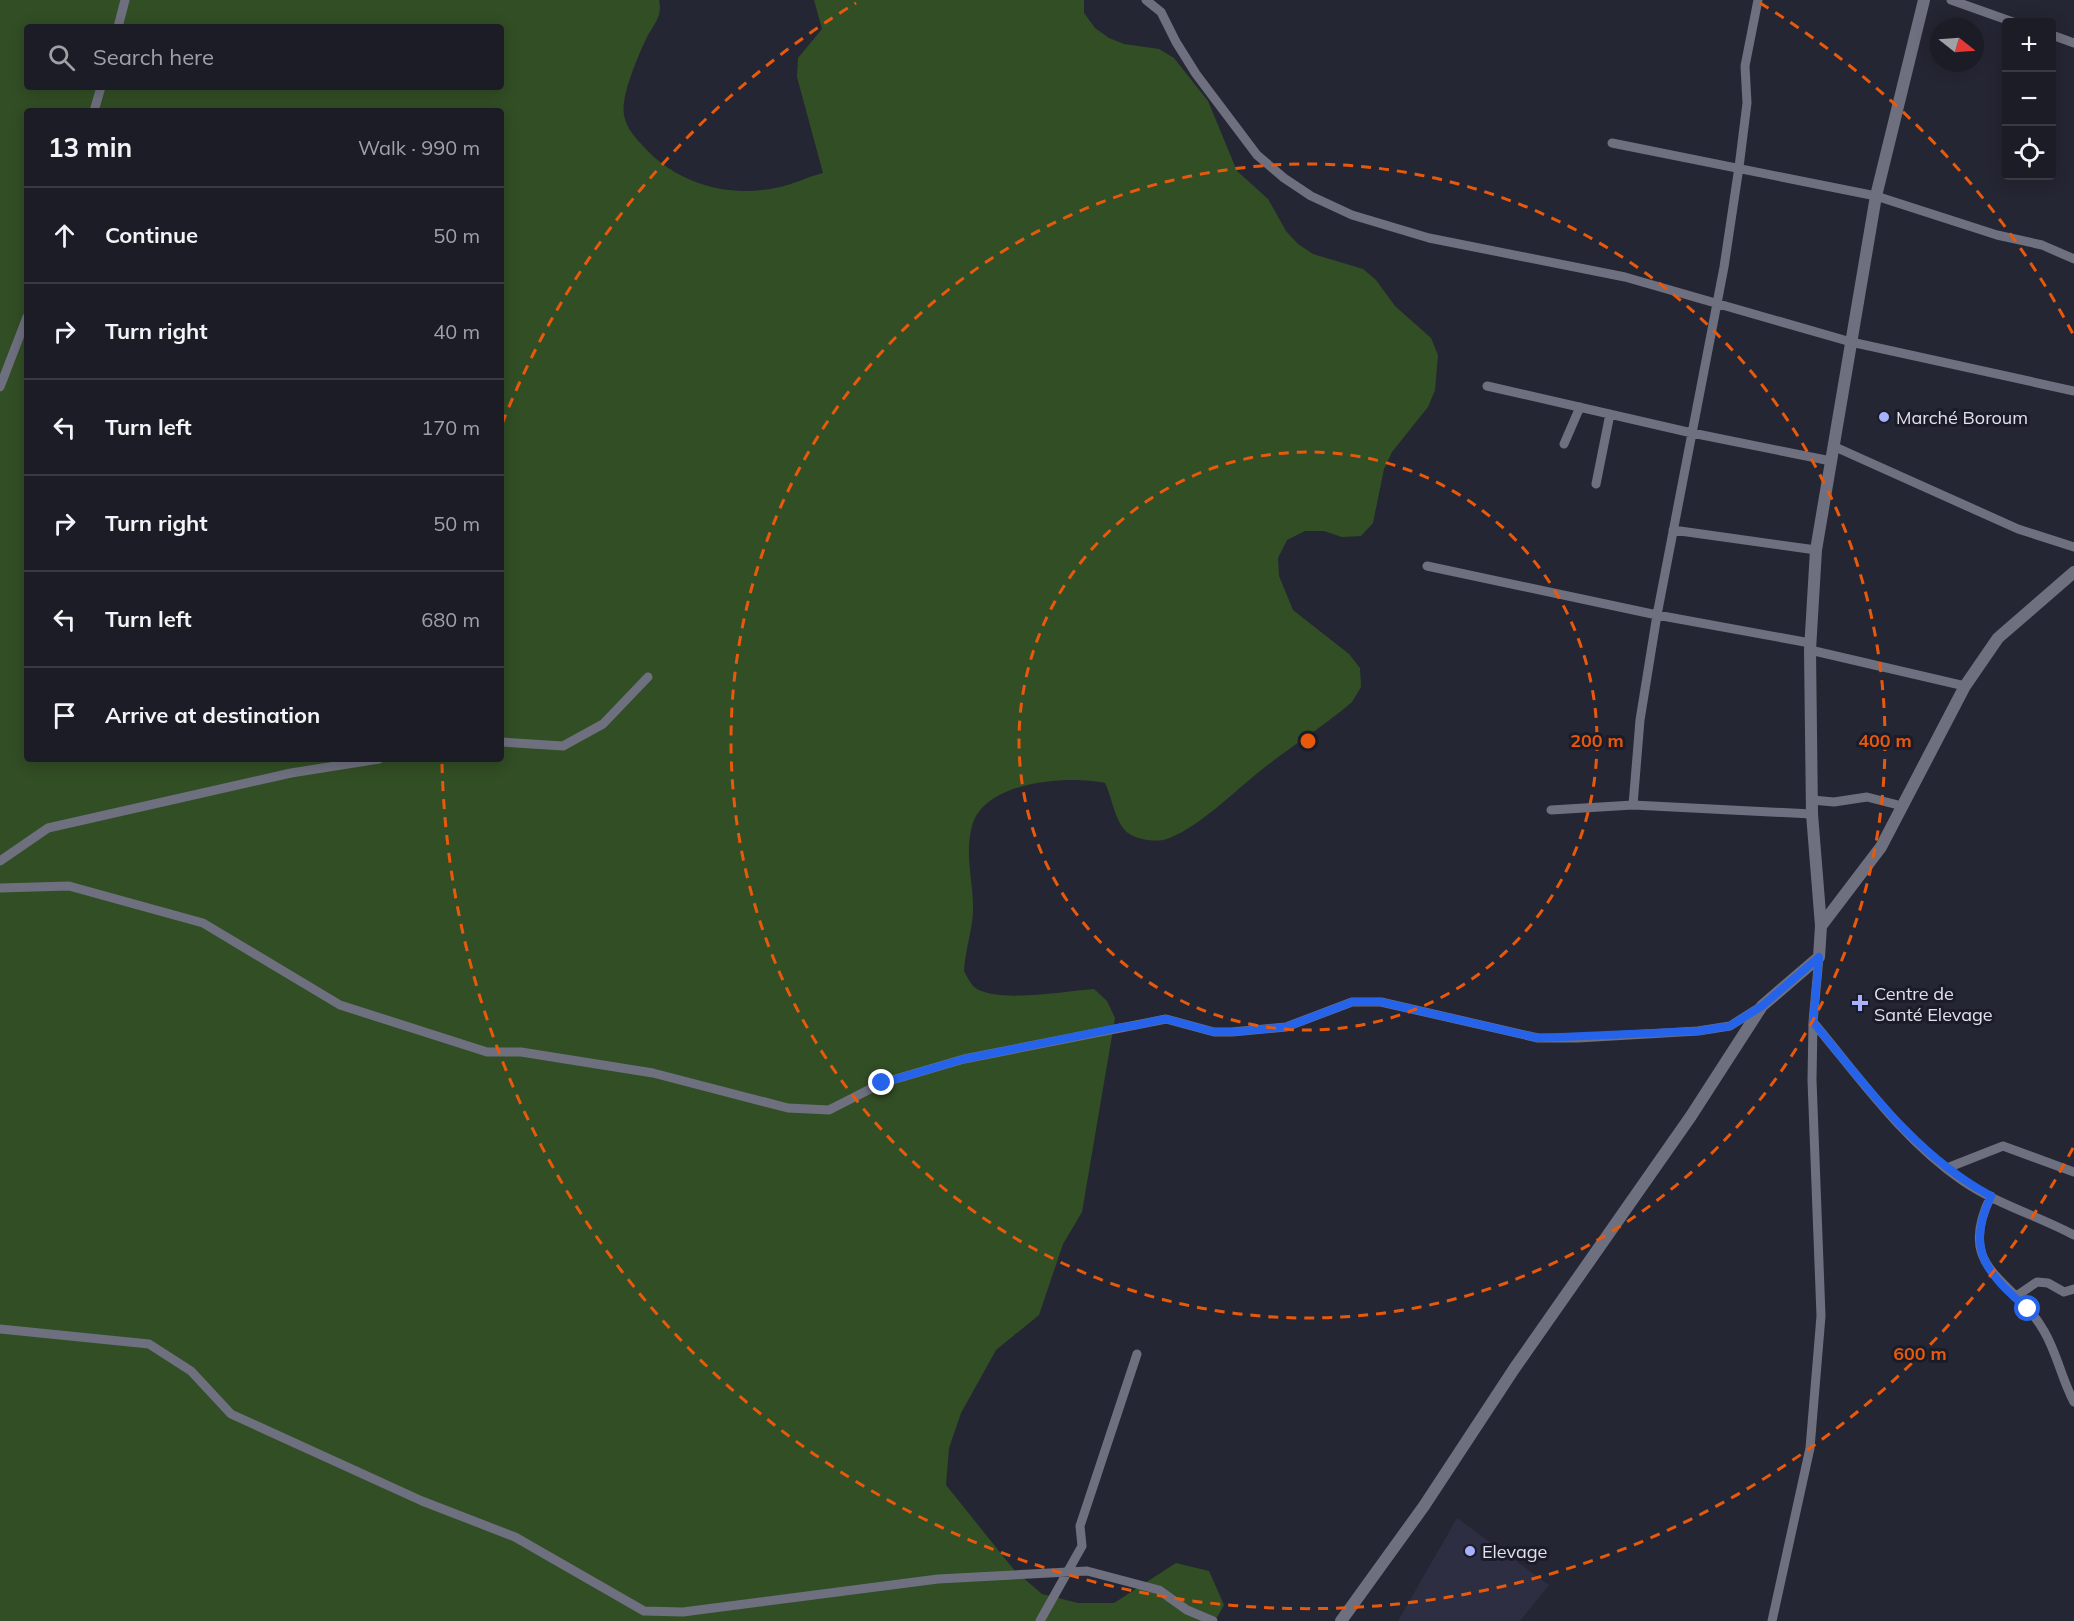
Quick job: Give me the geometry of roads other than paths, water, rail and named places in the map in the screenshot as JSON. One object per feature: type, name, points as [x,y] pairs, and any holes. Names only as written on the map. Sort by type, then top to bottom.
[{"type":"street","points":[[119,24],[125,0]]},
{"type":"street","points":[[1146,0],[1161,12],[1196,74],[1257,156],[1311,196],[1352,215],[1429,238],[1624,277],[1851,342],[2074,392]]},
{"type":"street","points":[[1633,806],[1640,720],[1657,615],[1716,305],[1739,167],[1748,103],[1745,66],[1758,0]]},
{"type":"street","points":[[1772,1621],[1810,1448],[1821,1316],[1812,1080],[1813,1022],[1821,926],[1812,814],[1810,647],[1816,550],[1876,196],[1924,0]]},
{"type":"street","points":[[1951,0],[2002,18]]},
{"type":"street","points":[[2056,36],[2074,43]]},
{"type":"street","points":[[95,108],[100,90]]},
{"type":"street","points":[[1612,143],[1876,196],[1997,235],[2042,245],[2074,259]]},
{"type":"street","points":[[0,387],[24,324]]},
{"type":"street","points":[[1487,386],[1692,433],[1831,461]]},
{"type":"street","points":[[1564,444],[1580,407]]},
{"type":"street","points":[[1596,484],[1610,414]]},
{"type":"street","points":[[1833,446],[2018,529],[2074,547]]},
{"type":"street","points":[[1600,466],[1612,469]]},
{"type":"street","points":[[1673,531],[1816,550]]},
{"type":"street","points":[[1427,566],[1810,647],[1965,686]]},
{"type":"street","points":[[1821,926],[1881,847],[1965,686],[1998,638],[2074,573]]},
{"type":"street","points":[[504,742],[562,746],[603,724],[648,677]]},
{"type":"street","points":[[0,861],[48,828],[291,773],[360,762]]},
{"type":"street","points":[[1812,800],[1834,802],[1867,797],[1902,806]]},
{"type":"street","points":[[1551,810],[1633,806],[1812,814]]},
{"type":"street","points":[[0,888],[69,886],[203,924],[340,1005],[487,1052],[521,1052],[653,1072],[788,1108],[829,1110],[882,1083],[964,1059],[1122,1027],[1143,1026],[1166,1019],[1214,1032],[1232,1032],[1286,1027],[1352,1002],[1381,1002],[1538,1038],[1578,1038],[1720,1028],[1730,1026],[1762,1006],[1819,957]]},
{"type":"street","points":[[1341,1621],[1424,1506],[1514,1369],[1691,1116],[1762,1006]]},
{"type":"street","points":[[1813,1022],[1884,1107],[1964,1182],[2074,1235]]},
{"type":"street","points":[[1947,1168],[2003,1146],[2074,1172]]},
{"type":"street","points":[[1991,1196],[1982,1215],[1978,1239],[1981,1252],[1992,1274],[2028,1309],[2045,1332],[2074,1402]]},
{"type":"street","points":[[2015,1297],[2037,1282],[2048,1283],[2064,1292],[2074,1289]]},
{"type":"street","points":[[0,1329],[150,1344],[191,1371],[231,1414],[422,1501],[515,1537],[644,1611],[683,1612],[938,1579],[1087,1571],[1159,1590],[1187,1610],[1213,1621]]},
{"type":"street","points":[[1040,1621],[1082,1546],[1080,1526],[1137,1354]]},
{"type":"place","name":"Marché Boroum","points":[[1884,417]]},
{"type":"place","name":"Centre de Santé Elevage","points":[[1860,1003]]},
{"type":"place","name":"Elevage","points":[[1470,1551]]}]
